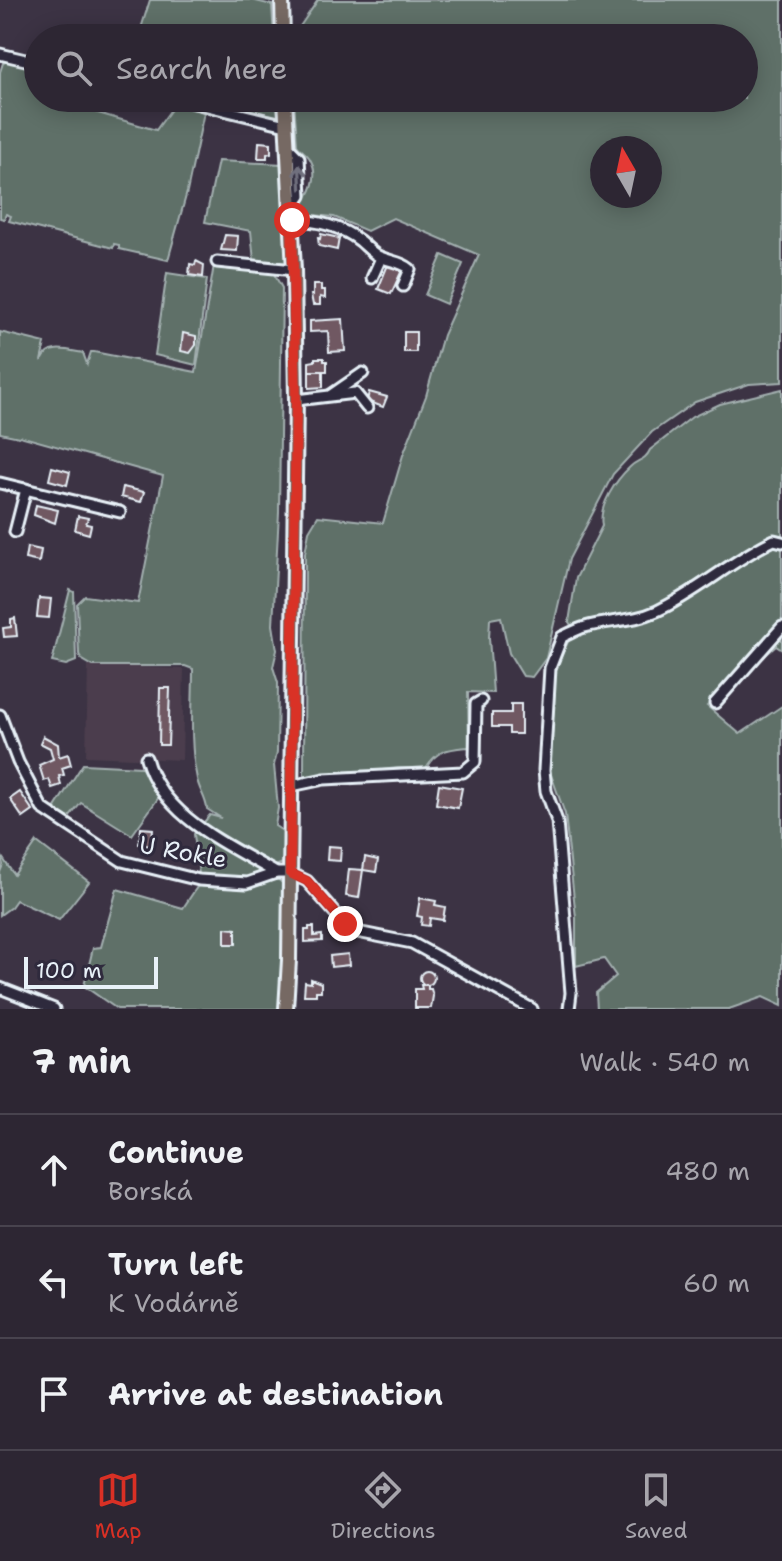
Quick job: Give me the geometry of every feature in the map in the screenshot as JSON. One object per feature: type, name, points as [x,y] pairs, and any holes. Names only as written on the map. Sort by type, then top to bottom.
[{"type":"main road","points":[[282,0],[283,24]]},
{"type":"main road","points":[[286,112],[294,270],[296,400],[286,1009]]},
{"type":"main road","points":[[289,960],[294,1009]]},
{"type":"street","points":[[0,54],[24,60]]},
{"type":"street","points":[[232,112],[286,125]]},
{"type":"street","points":[[291,215],[340,230],[357,238],[381,258],[394,259],[410,269],[403,286]]},
{"type":"street","points":[[372,278],[381,258]]},
{"type":"street","points":[[217,262],[294,270]]},
{"type":"street","points":[[296,400],[322,399],[363,373]]},
{"type":"street","points":[[331,395],[355,393],[367,408]]},
{"type":"street","points":[[0,483],[120,512]]},
{"type":"street","points":[[15,532],[26,489]]},
{"type":"street","points":[[569,1009],[571,993],[557,821],[546,791],[544,770],[550,668],[562,637],[583,627],[633,620],[657,611],[700,587],[742,555],[774,540],[782,542]]},
{"type":"street","points":[[715,703],[782,627]]},
{"type":"street","points":[[291,786],[324,779],[463,772],[475,762],[476,704],[481,701]]},
{"type":"street","name":"U Rokle","points":[[0,715],[18,762],[42,808],[122,861],[199,880],[247,883],[276,873],[290,873]]},
{"type":"street","points":[[146,758],[151,777],[164,798],[184,816],[276,873]]},
{"type":"street","points":[[290,873],[307,881],[345,924],[357,932],[411,946],[532,1009]]},
{"type":"street","points":[[0,988],[54,1009]]},
{"type":"shaded area","points":[[88,665],[184,669],[182,760],[86,756]]},
{"type":"green space","points":[[150,0],[252,0],[272,5],[273,24],[142,24]]},
{"type":"green space","points":[[318,0],[782,0],[782,382],[749,384],[695,402],[652,432],[613,474],[569,559],[546,658],[532,677],[523,676],[509,653],[501,617],[490,619],[493,693],[468,692],[469,747],[439,754],[426,768],[398,768],[304,779],[305,553],[309,531],[318,516],[383,523],[443,335],[479,255],[393,218],[367,231],[334,217],[301,214],[299,207],[307,197],[314,178],[309,157],[297,145],[295,112],[758,112],[758,24],[302,24]]},
{"type":"green space","points":[[9,60],[24,63],[24,112],[94,112],[156,130],[169,112],[204,112],[168,260],[119,249],[119,245],[114,244],[113,248],[9,221],[11,216],[6,214],[4,219],[0,218],[0,72],[3,63]]},
{"type":"green space","points":[[218,161],[284,164],[289,266],[254,261],[251,231],[205,222]]},
{"type":"green space","points":[[442,255],[463,264],[446,304],[425,295]]},
{"type":"green space","points":[[214,265],[274,274],[282,288],[279,512],[273,625],[277,650],[273,667],[278,683],[274,765],[278,808],[275,826],[284,832],[283,863],[244,878],[199,875],[194,834],[210,815],[221,818],[207,809],[197,779],[192,738],[193,669],[185,666],[93,666],[81,659],[79,654],[77,604],[85,596],[138,603],[163,476],[0,433],[0,332],[45,343],[41,361],[48,352],[65,350],[83,353],[87,364],[91,352],[94,352],[196,372]]},
{"type":"green space","points":[[167,273],[207,279],[196,365],[155,355]]},
{"type":"green space","points":[[782,389],[782,650],[776,646],[707,706],[740,734],[782,706],[782,1006],[763,997],[729,1009],[597,1009],[596,993],[616,976],[604,959],[576,966],[576,918],[565,814],[549,769],[555,670],[576,624],[569,622],[576,578],[602,526],[601,518],[609,494],[630,467],[692,417],[720,404]]},
{"type":"green space","points":[[70,590],[74,592],[76,661],[66,665],[52,662]]},
{"type":"green space","points":[[83,764],[141,767],[159,797],[132,835],[81,803],[69,818],[54,809]]},
{"type":"green space","points":[[37,842],[89,882],[59,920],[16,900],[0,915],[0,872],[3,865],[0,854],[14,875]]},
{"type":"green space","points":[[277,878],[283,884],[280,1009],[117,1009],[84,986],[93,948],[101,947],[117,889],[183,908],[199,884],[248,888]]},
{"type":"building","points":[[259,142],[271,143],[271,153],[267,154],[267,158],[258,158]]},
{"type":"building","points":[[321,234],[339,238],[337,250],[319,246]]},
{"type":"building","points":[[225,235],[238,236],[237,251],[221,250]]},
{"type":"building","points":[[196,261],[204,265],[203,277],[189,275],[190,264],[195,265]]},
{"type":"building","points":[[389,262],[403,268],[391,294],[378,289]]},
{"type":"building","points":[[313,285],[321,285],[321,290],[325,290],[325,298],[320,297],[320,305],[313,305]]},
{"type":"building","points":[[343,319],[345,351],[329,352],[328,331],[310,332],[310,321]]},
{"type":"building","points":[[404,332],[416,332],[416,352],[404,352]]},
{"type":"building","points":[[183,333],[196,336],[196,345],[190,353],[181,351]]},
{"type":"building","points":[[315,358],[327,361],[327,371],[309,371],[309,362],[315,361]]},
{"type":"building","points":[[309,371],[323,371],[323,387],[309,388]]},
{"type":"building","points":[[369,392],[387,397],[383,407],[367,401]]},
{"type":"building","points":[[52,467],[70,472],[67,485],[49,480]]},
{"type":"building","points":[[123,487],[144,492],[141,502],[121,497]]},
{"type":"building","points":[[36,505],[58,510],[55,523],[34,515]]},
{"type":"building","points":[[78,516],[88,518],[86,524],[91,525],[89,534],[75,530]]},
{"type":"building","points":[[27,547],[41,550],[39,562],[25,559]]},
{"type":"building","points":[[39,598],[51,599],[49,618],[37,617]]},
{"type":"building","points":[[15,618],[17,636],[4,637],[3,628],[11,627],[11,619]]},
{"type":"building","points":[[160,688],[170,688],[168,745],[159,745]]},
{"type":"building","points":[[511,704],[521,704],[521,734],[509,734],[509,727],[492,727],[492,713],[511,713]]},
{"type":"building","points":[[43,736],[58,744],[59,757],[68,754],[71,765],[62,768],[64,775],[59,776],[61,785],[52,788],[49,779],[44,781],[39,765],[53,759],[50,748],[40,743]]},
{"type":"building","points":[[439,784],[462,788],[458,808],[436,804]]},
{"type":"building","points":[[20,792],[33,811],[23,818],[10,799]]},
{"type":"building","points":[[141,828],[153,829],[151,846],[139,844]]},
{"type":"building","points":[[328,846],[341,847],[340,861],[327,860]]},
{"type":"building","points":[[365,857],[378,860],[376,872],[363,870]]},
{"type":"building","points":[[349,869],[363,870],[359,898],[346,896]]},
{"type":"building","points":[[420,898],[436,901],[435,905],[445,907],[443,920],[430,918],[429,926],[421,925],[422,917],[417,916]]},
{"type":"building","points":[[314,927],[314,936],[322,935],[322,941],[305,942],[305,930]]},
{"type":"building","points":[[225,928],[236,929],[236,944],[225,944]]},
{"type":"building","points":[[348,954],[349,965],[331,967],[330,956]]},
{"type":"building","points":[[427,971],[434,978],[427,985],[420,978]]},
{"type":"building","points":[[311,979],[321,983],[321,991],[316,991],[316,995],[304,995],[305,982],[311,983]]},
{"type":"building","points":[[421,985],[428,985],[431,989],[431,1008],[415,1008],[415,989],[422,989]]},
{"type":"route","points":[[292,220],[296,400],[290,873],[307,881],[345,924]]}]
